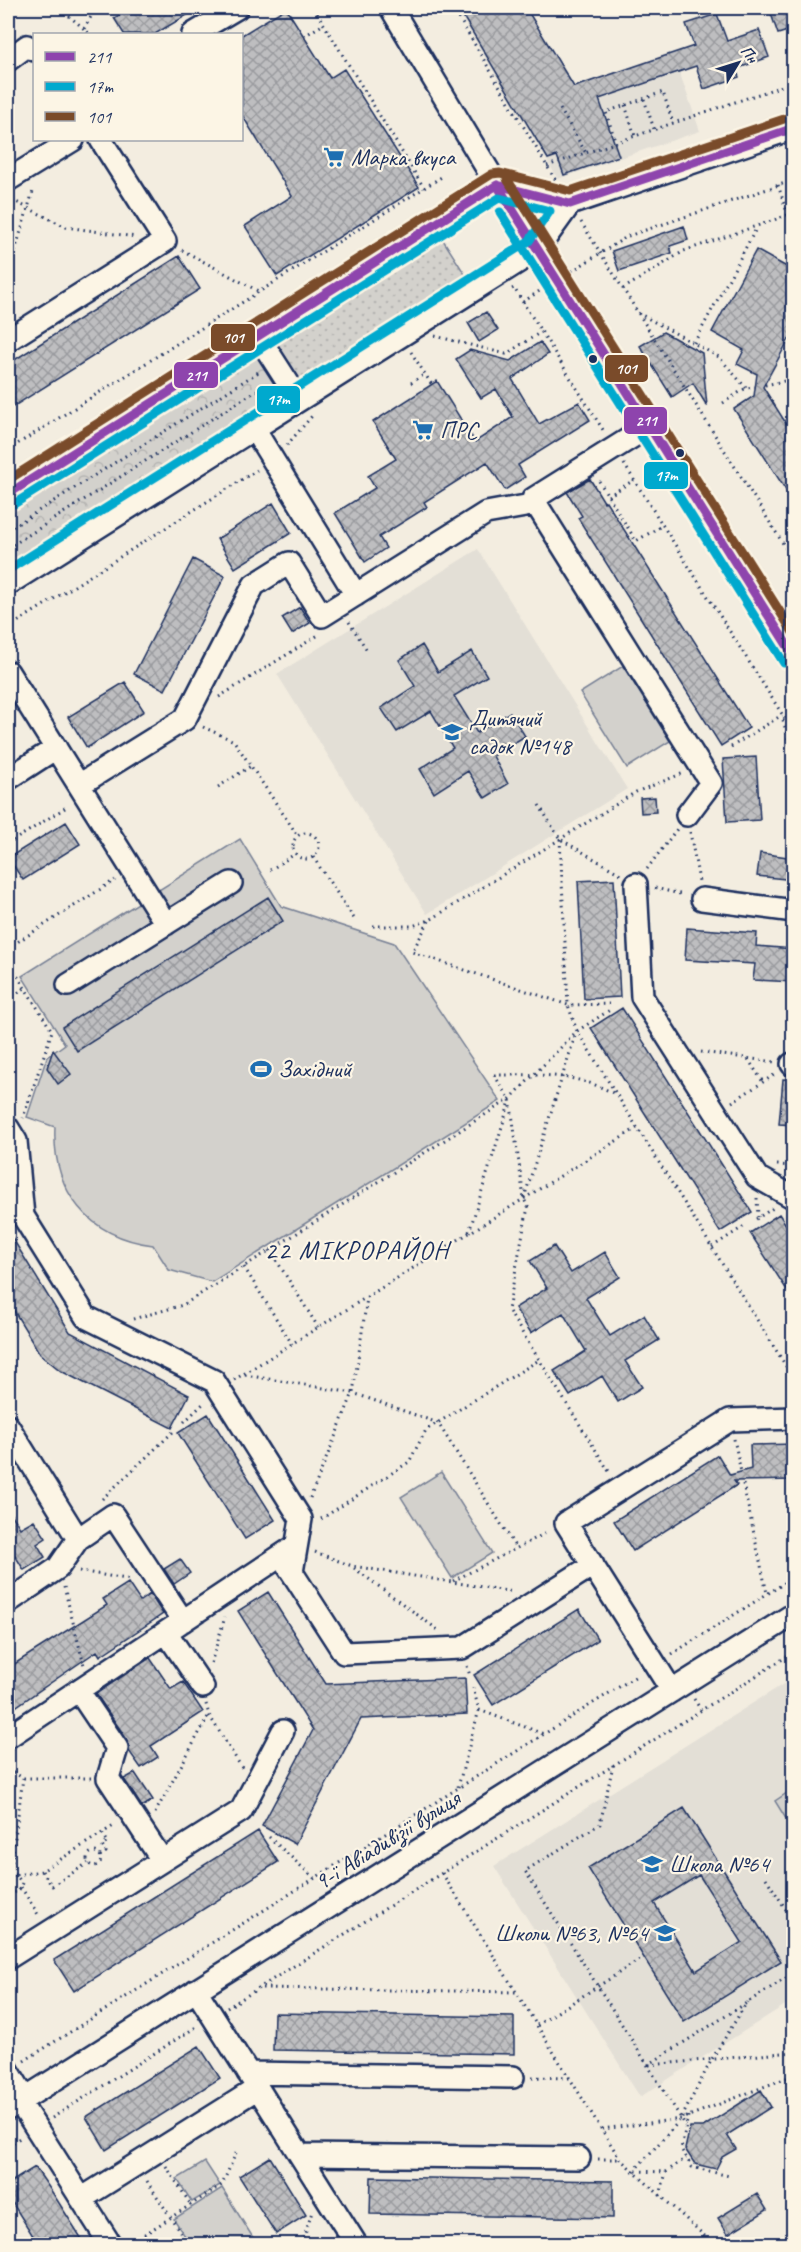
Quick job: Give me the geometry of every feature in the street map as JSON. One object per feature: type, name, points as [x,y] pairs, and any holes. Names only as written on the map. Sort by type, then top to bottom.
[{"type":"street","points":[[195,33],[237,8]]},
{"type":"street","points":[[391,8],[537,250],[794,657]]},
{"type":"street","points":[[8,60],[27,46],[33,49]]},
{"type":"street","points":[[8,494],[497,185],[570,204],[794,128]]},
{"type":"street","points":[[8,180],[71,141]]},
{"type":"street","points":[[8,340],[165,241],[101,141]]},
{"type":"street","points":[[8,584],[254,429],[308,406],[537,250],[570,204]]},
{"type":"street","points":[[258,336],[308,406]]},
{"type":"street","points":[[648,427],[533,499],[711,783],[687,815]]},
{"type":"street","points":[[254,429],[273,460],[347,600]]},
{"type":"street","points":[[79,786],[185,719],[254,585],[289,563],[322,616],[486,513],[537,504]]},
{"type":"street","points":[[8,672],[166,924]]},
{"type":"street","points":[[8,779],[56,748]]},
{"type":"street","points":[[68,985],[231,883]]},
{"type":"street","points":[[636,884],[642,997],[757,1177],[794,1198]]},
{"type":"street","points":[[702,899],[794,911]]},
{"type":"street","points":[[12,1135],[22,1216],[86,1317],[214,1381],[344,1653],[462,1648],[593,1565]]},
{"type":"street","points":[[672,1691],[566,1523],[730,1420],[794,1418]]},
{"type":"street","points":[[8,1426],[78,1539]]},
{"type":"street","points":[[8,1602],[58,1568],[78,1539],[113,1515],[175,1626],[203,1687]]},
{"type":"street","points":[[8,1737],[294,1545]]},
{"type":"street","name":"9-ї Авіадивізії вулиця","points":[[17,2103],[794,1614]]},
{"type":"street","points":[[84,1687],[117,1748],[108,1779],[162,1860]]},
{"type":"street","points":[[8,1958],[241,1811],[283,1731]]},
{"type":"street","points":[[196,1990],[356,2244]]},
{"type":"street","points":[[8,2071],[17,2103],[36,2128],[110,2244]]},
{"type":"street","points":[[81,2199],[157,2151],[253,2081],[513,2077]]},
{"type":"street","points":[[300,2155],[579,2158]]},
{"type":"path","points":[[60,8],[89,33]]},
{"type":"path","points":[[82,33],[96,8]]},
{"type":"path","points":[[314,8],[424,188]]},
{"type":"path","points":[[453,8],[570,204],[794,561]]},
{"type":"path","points":[[304,36],[324,24]]},
{"type":"path","points":[[786,85],[794,68]]},
{"type":"path","points":[[547,166],[794,82]]},
{"type":"path","points":[[616,143],[606,112],[625,105],[663,92],[673,123]]},
{"type":"path","points":[[644,99],[654,129]]},
{"type":"path","points":[[367,105],[372,102]]},
{"type":"path","points":[[625,105],[635,136]]},
{"type":"path","points":[[560,109],[586,153]]},
{"type":"path","points":[[8,274],[43,158]]},
{"type":"path","points":[[8,450],[443,176]]},
{"type":"path","points":[[572,272],[628,236],[794,180]]},
{"type":"path","points":[[778,185],[788,215],[794,221]]},
{"type":"path","points":[[8,197],[27,209],[66,227],[165,241],[260,292]]},
{"type":"path","points":[[623,289],[684,251],[794,213]]},
{"type":"path","points":[[693,343],[758,225]]},
{"type":"path","points":[[514,288],[794,733]]},
{"type":"path","points":[[523,302],[543,289]]},
{"type":"path","points":[[638,313],[719,357],[746,388]]},
{"type":"path","points":[[426,341],[434,335],[506,354],[541,332]]},
{"type":"path","points":[[418,346],[410,351],[432,385]]},
{"type":"path","points":[[8,530],[279,368]]},
{"type":"path","points":[[8,548],[279,368]]},
{"type":"path","points":[[411,383],[425,374]]},
{"type":"path","points":[[765,385],[794,379]]},
{"type":"path","points":[[723,403],[746,388],[756,387]]},
{"type":"path","points":[[8,628],[273,460],[281,454],[295,434],[308,406]]},
{"type":"path","points":[[634,480],[608,496],[636,541],[663,525]]},
{"type":"path","points":[[347,600],[367,650]]},
{"type":"path","points":[[215,700],[327,630]]},
{"type":"path","points":[[731,747],[782,715]]},
{"type":"path","points":[[782,715],[794,760]]},
{"type":"path","points":[[185,719],[234,741],[298,836]]},
{"type":"path","points":[[218,787],[251,766]]},
{"type":"path","points":[[373,926],[411,926],[430,920],[636,792],[701,766]]},
{"type":"path","points":[[8,844],[68,806]]},
{"type":"path","points":[[539,806],[560,839],[636,884],[702,899],[687,815]]},
{"type":"path","points":[[636,884],[687,815]]},
{"type":"path","points":[[306,833],[317,839],[319,847],[313,858],[301,859],[295,854],[293,842],[298,836],[306,833]]},
{"type":"path","points":[[560,839],[568,1005],[577,1031],[794,1379]]},
{"type":"path","points":[[270,870],[295,854]]},
{"type":"path","points":[[313,858],[355,920]]},
{"type":"path","points":[[8,948],[132,869]]},
{"type":"path","points":[[430,920],[412,952],[568,1005],[609,1004]]},
{"type":"path","points":[[8,961],[52,1032],[12,1135]]},
{"type":"path","points":[[8,999],[25,988]]},
{"type":"path","points":[[106,1327],[183,1305],[244,1267],[510,1099],[577,1031],[610,1010]]},
{"type":"path","points":[[524,1199],[577,1031]]},
{"type":"path","points":[[675,1049],[793,1064]]},
{"type":"path","points":[[747,1058],[763,1082]]},
{"type":"path","points":[[716,1113],[793,1064]]},
{"type":"path","points":[[617,1095],[593,1082],[563,1075],[494,1075],[510,1099],[524,1199],[528,1207],[508,1310],[620,1489]]},
{"type":"path","points":[[468,1234],[510,1099]]},
{"type":"path","points":[[184,1422],[219,1389],[637,1128]]},
{"type":"path","points":[[711,1247],[746,1225]]},
{"type":"path","points":[[270,1250],[318,1327]]},
{"type":"path","points":[[244,1267],[292,1344]]},
{"type":"path","points":[[294,1545],[353,1393],[367,1297]]},
{"type":"path","points":[[294,1545],[409,1462],[426,1430],[539,1360]]},
{"type":"path","points":[[243,1374],[353,1393],[438,1423],[516,1548]]},
{"type":"path","points":[[730,1420],[741,1472]]},
{"type":"path","points":[[97,1503],[175,1430]]},
{"type":"path","points":[[743,1484],[767,1594]]},
{"type":"path","points":[[451,1582],[566,1523]]},
{"type":"path","points":[[294,1545],[352,1566],[543,1597]]},
{"type":"path","points":[[352,1566],[462,1648]]},
{"type":"path","points":[[58,1568],[84,1687]]},
{"type":"path","points":[[8,2071],[794,1577]]},
{"type":"path","points":[[203,1687],[234,1587]]},
{"type":"path","points":[[8,2146],[794,1652]]},
{"type":"path","points":[[458,1788],[479,1710],[473,1688]]},
{"type":"path","points":[[479,1710],[544,1734]]},
{"type":"path","points":[[145,1833],[209,1715],[254,1786]]},
{"type":"path","points":[[613,1766],[600,1824],[525,1871],[686,2126]]},
{"type":"path","points":[[8,1769],[23,1778],[108,1779]]},
{"type":"path","points":[[23,1778],[9,1875],[42,1871],[132,1815]]},
{"type":"path","points":[[88,1863],[95,1866],[99,1864],[100,1856],[106,1852],[102,1846],[108,1842],[102,1833]]},
{"type":"path","points":[[269,1837],[314,1878]]},
{"type":"path","points":[[85,1844],[90,1853],[100,1856]]},
{"type":"path","points":[[88,1863],[90,1853]]},
{"type":"path","points":[[42,1871],[52,1886],[88,1863]]},
{"type":"path","points":[[442,1873],[621,2159],[707,2238]]},
{"type":"path","points":[[16,1875],[49,1931]]},
{"type":"path","points":[[766,1878],[794,1922]]},
{"type":"path","points":[[8,1893],[15,1893],[21,1887]]},
{"type":"path","points":[[537,2025],[644,1957]]},
{"type":"path","points":[[647,2065],[794,1973]]},
{"type":"path","points":[[260,1988],[516,1992]]},
{"type":"path","points":[[634,2171],[681,2119],[712,2059],[747,2002]]},
{"type":"path","points":[[647,2065],[794,2052]]},
{"type":"path","points":[[602,2129],[681,2119],[794,2075]]},
{"type":"path","points":[[513,2077],[570,2078]]},
{"type":"path","points":[[688,2116],[681,2149],[692,2168],[729,2176]]},
{"type":"path","points":[[157,2151],[191,2205]]},
{"type":"path","points":[[129,2244],[222,2186],[236,2153]]},
{"type":"path","points":[[634,2171],[666,2172],[686,2158]]},
{"type":"path","points":[[137,2164],[188,2244]]},
{"type":"path","points":[[660,2196],[666,2172]]},
{"type":"path","points":[[302,2244],[320,2187]]},
{"type":"shaded area","points":[[456,8],[481,8],[462,18]]},
{"type":"shaded area","points":[[481,8],[526,8],[574,87],[673,54],[700,131],[558,179],[462,18]]},
{"type":"shaded area","name":"Дитячий садок №148","points":[[478,549],[627,789],[427,914],[277,674]]},
{"type":"shaded area","name":"Школи №63, №64","points":[[793,1678],[793,2000],[640,2097],[494,1866]]},
{"type":"green space","points":[[438,232],[470,282],[304,387],[272,337]]},
{"type":"green space","points":[[256,347],[288,397],[8,574],[8,504]]},
{"type":"green space","points":[[623,666],[670,741],[627,768],[580,693]]},
{"type":"green space","name":"Західний","points":[[240,839],[281,906],[394,943],[500,1101],[212,1282],[169,1270],[153,1245],[130,1240],[110,1232],[78,1207],[60,1171],[55,1127],[27,1117],[47,1057],[65,1044],[22,976]]},
{"type":"green space","points":[[441,1472],[492,1553],[452,1578],[401,1497]]},
{"type":"green space","points":[[793,1789],[793,1830],[775,1801]]},
{"type":"green space","points":[[205,2162],[220,2185],[192,2202],[177,2179]]},
{"type":"green space","points":[[222,2188],[257,2244],[190,2244],[174,2219]]},
{"type":"building","points":[[131,8],[199,8],[157,33],[123,33],[114,18]]},
{"type":"building","points":[[286,8],[330,78],[344,69],[419,187],[277,276],[245,226],[292,196],[243,117],[243,34]]},
{"type":"building","points":[[481,8],[526,8],[574,87],[694,46],[686,24],[717,14],[727,41],[759,30],[769,57],[736,69],[739,77],[704,89],[696,66],[599,99],[619,156],[564,175],[557,156],[548,159],[464,18]]},
{"type":"building","points":[[769,8],[794,8],[794,29],[778,34]]},
{"type":"building","points":[[684,226],[688,240],[670,246],[672,253],[619,271],[612,251]]},
{"type":"building","points":[[756,250],[794,271],[794,330],[763,387],[794,436],[794,503],[734,409],[754,396],[757,374],[737,364],[744,350],[712,332]]},
{"type":"building","points":[[179,256],[200,289],[8,410],[8,364]]},
{"type":"building","points":[[486,312],[498,330],[479,342],[468,323]]},
{"type":"building","points":[[663,332],[702,353],[707,406],[693,383],[672,397],[640,346]]},
{"type":"building","points":[[540,342],[548,354],[512,379],[539,424],[579,402],[590,420],[518,465],[525,477],[505,490],[487,462],[424,502],[427,507],[379,537],[386,548],[365,562],[335,513],[375,488],[368,476],[396,459],[373,422],[437,381],[475,442],[513,417],[496,389],[481,398],[456,359],[470,350],[510,361]]},
{"type":"building","points":[[590,479],[749,728],[721,746],[578,518],[582,516],[567,492]]},
{"type":"building","points":[[273,503],[291,533],[235,568],[217,539]]},
{"type":"building","points":[[193,559],[225,576],[165,690],[134,674]]},
{"type":"building","points":[[300,607],[310,623],[292,634],[282,618]]},
{"type":"building","points":[[422,645],[438,672],[472,651],[487,676],[454,696],[477,733],[510,712],[525,736],[493,756],[508,784],[485,798],[468,771],[434,793],[420,769],[453,748],[431,711],[397,732],[381,708],[415,686],[399,660]]},
{"type":"building","points":[[125,682],[144,711],[87,748],[68,717]]},
{"type":"building","points":[[756,757],[760,820],[727,822],[723,759]]},
{"type":"building","points":[[655,797],[656,812],[641,813],[640,798]]},
{"type":"building","points":[[66,822],[80,844],[23,880],[8,858]]},
{"type":"building","points":[[760,853],[794,858],[794,880],[757,876]]},
{"type":"building","points":[[614,879],[620,997],[584,999],[578,881]]},
{"type":"building","points":[[268,897],[283,921],[77,1051],[62,1027]]},
{"type":"building","points":[[687,928],[757,933],[756,946],[794,949],[794,982],[753,980],[755,964],[685,960]]},
{"type":"building","points":[[622,1008],[752,1212],[720,1232],[591,1028]]},
{"type":"building","points":[[53,1050],[71,1074],[58,1084],[47,1068]]},
{"type":"building","points":[[783,1079],[794,1080],[794,1125],[779,1124]]},
{"type":"building","points":[[779,1214],[794,1237],[794,1301],[750,1233]]},
{"type":"building","points":[[8,1231],[70,1332],[189,1395],[172,1428],[61,1371],[40,1354],[8,1301]]},
{"type":"building","points":[[554,1246],[571,1273],[605,1252],[620,1277],[586,1298],[610,1336],[644,1315],[659,1340],[625,1361],[642,1387],[618,1402],[602,1376],[570,1396],[554,1371],[586,1351],[563,1313],[531,1333],[515,1308],[547,1288],[530,1261]]},
{"type":"building","points":[[208,1414],[275,1520],[245,1539],[178,1433]]},
{"type":"building","points":[[794,1444],[794,1480],[734,1481],[737,1485],[633,1551],[614,1521],[718,1455],[730,1475],[751,1469],[750,1445]]},
{"type":"building","points":[[8,1508],[20,1528],[34,1520],[46,1538],[37,1544],[45,1557],[24,1570],[14,1554],[8,1559]]},
{"type":"building","points":[[180,1559],[190,1573],[174,1584],[164,1569]]},
{"type":"building","points":[[128,1583],[140,1601],[150,1594],[163,1614],[100,1656],[97,1651],[8,1712],[8,1668],[107,1605],[103,1599]]},
{"type":"building","points":[[268,1592],[326,1684],[465,1678],[467,1714],[361,1719],[295,1844],[262,1826],[313,1730],[238,1611]]},
{"type":"building","points":[[579,1609],[598,1640],[493,1705],[474,1675]]},
{"type":"building","points":[[150,1658],[171,1689],[183,1682],[203,1712],[151,1746],[158,1757],[141,1768],[129,1751],[128,1741],[96,1694]]},
{"type":"building","points":[[135,1773],[153,1800],[142,1807],[124,1779]]},
{"type":"building","points":[[684,1808],[781,1961],[684,2022],[588,1868]],"holes":[[[699,1875],[742,1942],[696,1971],[654,1903]]]},
{"type":"building","points":[[258,1831],[278,1862],[74,1991],[54,1960]]},
{"type":"building","points":[[274,2013],[514,2017],[514,2054],[273,2050]]},
{"type":"building","points":[[199,2046],[220,2078],[106,2150],[86,2117]]},
{"type":"building","points":[[761,2090],[771,2107],[727,2135],[736,2149],[722,2157],[716,2169],[695,2164],[685,2149],[690,2127],[703,2127]]},
{"type":"building","points":[[270,2157],[306,2215],[276,2234],[239,2176]]},
{"type":"building","points":[[35,2167],[85,2244],[38,2244],[8,2196],[8,2184]]},
{"type":"building","points":[[371,2177],[613,2181],[613,2218],[370,2214]]},
{"type":"building","points":[[757,2194],[767,2210],[728,2234],[718,2218]]},
{"type":"transit line","name":"101","points":[[8,480],[492,174],[500,173],[570,191],[790,117]]},
{"type":"transit line","name":"211","points":[[8,494],[497,185],[570,204],[794,128]]},
{"type":"transit line","name":"101","points":[[507,179],[794,634]]},
{"type":"transit line","name":"211","points":[[497,185],[794,656]]},
{"type":"transit line","name":"17т","points":[[8,570],[529,241],[550,211],[499,198],[14,504]]},
{"type":"transit line","name":"17т","points":[[500,212],[784,663]]},
{"type":"place","name":"Марка вкуса","points":[[334,157]]},
{"type":"place","name":"ПРС","points":[[423,430]]},
{"type":"place","name":"Дитячий садок №148","points":[[452,732]]},
{"type":"place","name":"Західний","points":[[261,1069]]},
{"type":"place","name":"Школа №64","points":[[652,1864]]},
{"type":"place","name":"Школи №63, №64","points":[[665,1933]]},
{"type":"district","name":"22 МІКРОРАЙОН","points":[[357,1250]]}]
